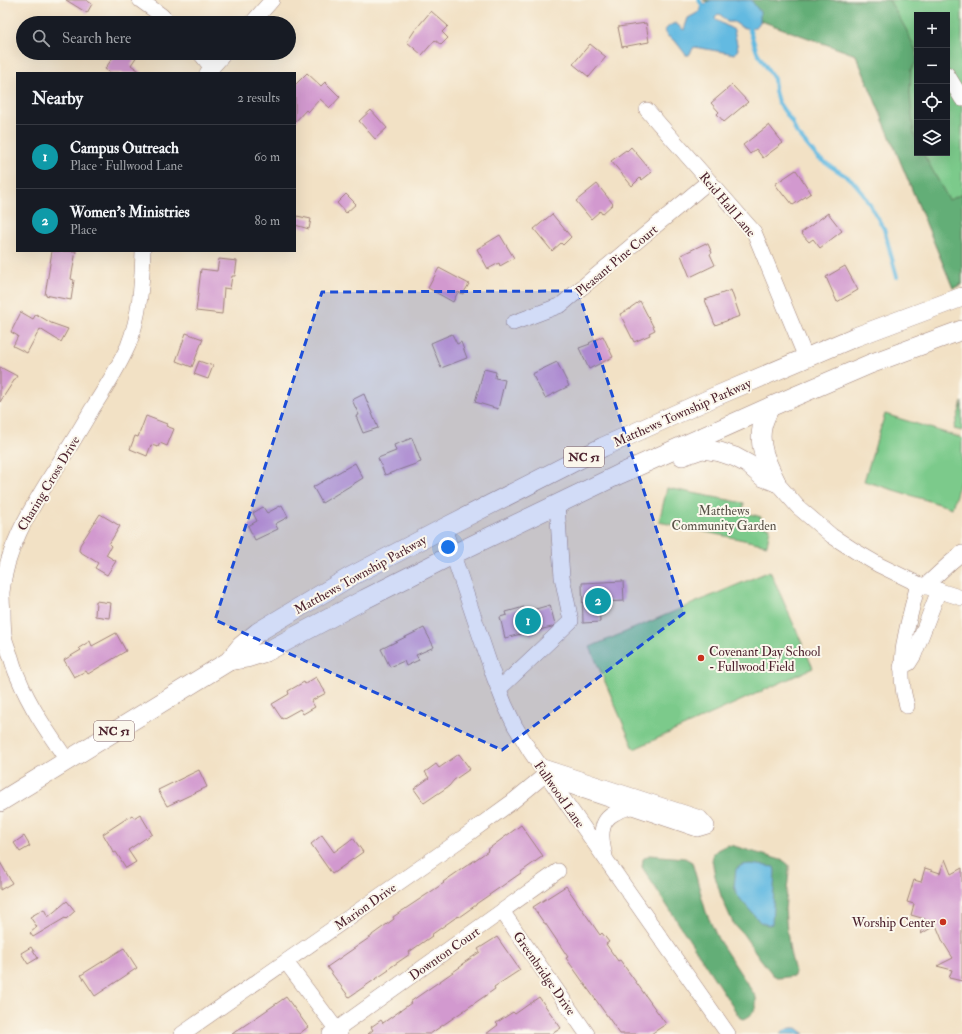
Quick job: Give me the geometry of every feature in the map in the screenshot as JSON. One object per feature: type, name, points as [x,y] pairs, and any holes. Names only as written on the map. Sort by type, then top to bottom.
[{"type":"main road","name":"Matthews Township Parkway","points":[[0,802],[229,661],[241,646],[258,632],[350,577],[603,447],[714,397],[855,337],[962,297]]},
{"type":"main road","name":"Matthews Township Parkway","points":[[229,661],[248,658],[266,652],[365,599],[452,555],[620,474],[870,364],[962,330]]},
{"type":"main road","points":[[770,407],[762,428],[761,443],[764,456],[776,482]]},
{"type":"main road","points":[[620,474],[631,477],[637,476],[702,449],[720,452],[735,457],[748,464],[763,477],[776,482]]},
{"type":"street","points":[[140,0],[161,16]]},
{"type":"street","points":[[258,16],[272,0]]},
{"type":"street","points":[[204,60],[209,70],[218,60]]},
{"type":"street","points":[[950,79],[962,99]]},
{"type":"street","name":"Reid Hall Lane","points":[[647,110],[754,232],[806,358]]},
{"type":"street","name":"Pleasant Pine Court","points":[[513,323],[561,305],[709,180]]},
{"type":"street","name":"Charing Cross Drive","points":[[67,760],[46,729],[26,695],[4,647],[2,593],[4,577],[13,544],[34,503],[104,390],[128,345],[138,310],[142,289],[143,252]]},
{"type":"street","points":[[776,482],[798,507],[832,536],[879,565],[927,587],[962,598]]},
{"type":"street","points":[[499,689],[571,621],[562,577],[557,505]]},
{"type":"street","name":"Fullwood Lane","points":[[444,528],[505,706],[515,726],[530,751],[722,1032]]},
{"type":"street","points":[[906,706],[903,695],[901,667],[904,639],[927,587],[951,562],[962,553]]},
{"type":"street","points":[[901,667],[909,663],[914,655],[927,587]]},
{"type":"street","points":[[545,773],[700,818],[707,826],[696,829],[630,807],[545,773]]},
{"type":"street","name":"Marion Drive","points":[[182,1034],[458,842],[512,802],[545,773]]},
{"type":"street","points":[[605,859],[602,842],[604,824],[609,817],[615,813],[630,807]]},
{"type":"street","name":"Downton Court","points":[[335,1033],[558,871]]},
{"type":"street","name":"Greenbridge Drive","points":[[502,912],[587,1034]]},
{"type":"street","points":[[286,962],[335,1033]]},
{"type":"highlighted area","points":[[578,291],[684,613],[502,750],[215,620],[322,292]]},
{"type":"green space","points":[[703,0],[962,0],[962,285],[953,288],[856,55]]},
{"type":"green space","points":[[703,0],[889,0],[906,29],[914,46],[914,66],[911,70],[910,93],[914,134],[914,156],[925,156],[949,200],[962,194],[962,284],[953,288],[856,55]]},
{"type":"green space","points":[[962,402],[962,431],[954,429]]},
{"type":"green space","points":[[885,414],[962,438],[962,475],[952,508],[864,481]]},
{"type":"green space","name":"Matthews Community Garden","points":[[667,488],[744,503],[743,512],[761,517],[760,525],[770,528],[767,545],[659,522]]},
{"type":"green space","name":"Covenant Day School - Fullwood Field","points":[[770,571],[813,668],[634,749],[590,647]]},
{"type":"green space","points":[[727,845],[784,861],[789,865],[785,909],[790,952],[795,972],[794,976],[779,978],[773,975],[743,934],[733,923],[721,896],[712,860],[713,854],[717,850]]},
{"type":"green space","points":[[649,855],[685,858],[692,862],[706,912],[718,939],[756,997],[754,1011],[744,1019],[740,1018],[642,867],[643,859]]},
{"type":"water","points":[[711,0],[751,0],[760,12],[760,22],[757,26],[750,29],[741,27],[734,22],[727,22],[721,15],[718,14],[715,17],[716,20],[734,30],[738,49],[735,54],[694,47],[689,55],[686,55],[676,42],[666,35],[665,30],[675,23],[684,30],[688,18],[699,12],[702,5]]},
{"type":"water","points":[[751,864],[774,867],[772,924],[768,925],[760,922],[737,895],[734,886],[736,869],[742,865]]},
{"type":"water","points":[[791,1028],[797,1028],[805,1034],[781,1034],[783,1031]]},
{"type":"building","points":[[66,0],[86,0],[92,4],[87,13]]},
{"type":"building","points":[[431,11],[448,26],[442,32],[448,38],[441,45],[435,40],[422,55],[407,42]]},
{"type":"building","points":[[646,23],[649,42],[622,47],[618,27]]},
{"type":"building","points":[[590,44],[606,57],[589,77],[573,64]]},
{"type":"building","points":[[111,60],[134,60],[131,65],[141,72],[110,72],[105,69]]},
{"type":"building","points":[[307,73],[321,86],[325,82],[340,97],[330,108],[320,99],[308,112],[306,110],[296,121],[296,84]]},
{"type":"building","points":[[732,85],[748,102],[724,122],[717,114],[719,112],[711,103]]},
{"type":"building","points":[[371,110],[387,128],[375,139],[359,121]]},
{"type":"building","points":[[769,125],[783,143],[763,158],[756,149],[750,154],[743,145]]},
{"type":"building","points":[[631,147],[652,172],[642,180],[640,178],[632,186],[611,161]]},
{"type":"building","points":[[796,170],[811,193],[793,205],[775,184]]},
{"type":"building","points":[[597,184],[613,204],[602,214],[600,211],[591,219],[576,201]]},
{"type":"building","points":[[346,194],[356,204],[346,213],[337,203]]},
{"type":"building","points":[[828,213],[842,231],[820,248],[813,239],[809,242],[801,233]]},
{"type":"building","points":[[552,214],[571,237],[563,245],[561,243],[552,251],[534,229]]},
{"type":"building","points":[[297,216],[311,219],[309,229],[296,225]]},
{"type":"building","points":[[500,235],[514,258],[500,266],[499,263],[488,269],[477,249]]},
{"type":"building","points":[[706,243],[708,244],[712,253],[710,254],[715,265],[690,277],[681,255]]},
{"type":"building","points":[[52,252],[76,252],[71,279],[74,280],[71,300],[45,295]]},
{"type":"building","points":[[219,259],[237,261],[235,276],[232,276],[230,289],[224,288],[222,314],[196,311],[201,269],[217,271]]},
{"type":"building","points":[[845,266],[858,290],[837,302],[826,277]]},
{"type":"building","points":[[439,268],[469,284],[463,294],[458,292],[453,302],[428,288]]},
{"type":"building","points":[[731,290],[740,316],[715,325],[705,300]]},
{"type":"building","points":[[640,301],[655,330],[649,333],[650,335],[634,342],[620,314],[630,309]]},
{"type":"building","points":[[21,312],[33,319],[36,314],[51,323],[68,329],[61,342],[40,329],[27,353],[13,346],[18,336],[11,332]]},
{"type":"building","points":[[186,333],[203,339],[192,367],[176,361]]},
{"type":"building","points":[[452,334],[457,344],[461,342],[467,358],[441,368],[431,343]]},
{"type":"building","points":[[603,336],[613,357],[589,369],[579,348],[590,344],[589,343]]},
{"type":"building","points":[[199,361],[213,366],[208,379],[194,374]]},
{"type":"building","points":[[557,362],[569,386],[545,398],[532,374]]},
{"type":"building","points":[[0,367],[17,376],[0,402]]},
{"type":"building","points":[[484,369],[496,372],[495,378],[505,380],[498,409],[475,402]]},
{"type":"building","points":[[364,394],[378,428],[363,433],[356,416],[359,415],[352,400]]},
{"type":"building","points":[[146,416],[167,424],[166,426],[174,429],[167,446],[160,443],[158,447],[151,445],[147,456],[130,449],[135,436],[138,437]]},
{"type":"building","points":[[412,438],[421,462],[385,475],[378,458],[396,451],[394,445]]},
{"type":"building","points":[[355,463],[363,478],[322,503],[313,487]]},
{"type":"building","points":[[282,505],[288,517],[275,524],[278,529],[255,540],[248,526],[257,521],[253,513],[263,507],[267,513]]},
{"type":"building","points":[[100,514],[120,526],[109,544],[111,546],[106,555],[116,561],[107,575],[95,568],[98,563],[79,551],[80,545]]},
{"type":"building","points":[[623,581],[624,601],[599,602],[600,622],[583,623],[582,583]]},
{"type":"building","points":[[96,601],[111,603],[109,618],[95,616]]},
{"type":"building","points":[[550,605],[555,624],[552,627],[530,635],[529,632],[505,638],[500,617],[507,615],[506,612],[524,607],[525,612]]},
{"type":"building","points":[[424,628],[434,647],[416,655],[419,660],[406,666],[404,661],[390,667],[381,649]]},
{"type":"building","points":[[116,633],[126,651],[88,674],[86,671],[74,677],[64,660],[81,650],[79,648],[90,641],[92,646]]},
{"type":"building","points":[[316,677],[326,693],[311,701],[315,707],[303,714],[300,709],[282,719],[272,704],[289,694],[288,691],[304,682],[305,684]]},
{"type":"building","points":[[459,754],[470,769],[424,803],[414,789],[429,778],[425,772],[436,764],[439,768]]},
{"type":"building","points":[[199,770],[207,787],[167,806],[158,790]]},
{"type":"building","points":[[140,814],[152,834],[128,850],[136,862],[126,868],[116,852],[114,853],[103,834],[132,815],[134,818]]},
{"type":"building","points":[[521,825],[543,856],[459,917],[458,916],[431,935],[432,936],[409,952],[410,954],[388,969],[389,970],[349,997],[327,967],[372,936],[394,919],[393,917],[444,883],[443,882],[488,851],[487,850]]},
{"type":"building","points":[[322,835],[334,852],[353,838],[363,852],[332,874],[311,844]]},
{"type":"building","points":[[24,836],[30,846],[20,852],[14,843]]},
{"type":"building","name":"Worship Center","points":[[945,859],[951,874],[962,868],[962,981],[949,978],[952,970],[937,966],[953,958],[943,942],[936,925],[921,934],[925,919],[911,915],[914,904],[907,902],[914,880],[921,882],[925,868],[940,873]]},
{"type":"building","points":[[0,862],[12,883],[0,890]]},
{"type":"building","points":[[566,886],[600,935],[602,933],[609,942],[606,944],[618,961],[620,960],[666,1024],[651,1034],[620,1034],[566,958],[568,957],[533,907]]},
{"type":"building","points":[[67,901],[75,911],[66,919],[65,918],[33,937],[30,933],[37,927],[30,917],[44,909],[48,917]]},
{"type":"building","points":[[497,937],[520,970],[494,987],[495,989],[430,1034],[368,1034],[373,1030],[371,1027],[381,1020],[383,1023],[411,1003],[410,1002],[480,952],[478,949]]},
{"type":"building","points":[[31,947],[38,958],[28,964],[21,953]]},
{"type":"building","points":[[124,948],[137,968],[95,996],[81,975]]},
{"type":"building","points":[[286,997],[308,1027],[299,1034],[232,1034]]},
{"type":"building","points":[[539,997],[561,1028],[552,1034],[486,1034],[498,1025],[496,1023],[513,1012],[515,1014]]},
{"type":"waterway","points":[[699,0],[702,5],[706,7]]},
{"type":"waterway","points":[[748,25],[757,52],[774,79],[778,102],[792,122],[796,132],[818,158],[852,180],[863,193],[884,229],[897,277]]},
{"type":"place","name":"Women's Ministries","points":[[598,601]]},
{"type":"place","name":"Campus Outreach","points":[[528,621]]},
{"type":"place","name":"Covenant Day School - Fullwood Field","points":[[701,658]]},
{"type":"place","name":"Worship Center","points":[[943,922]]}]
